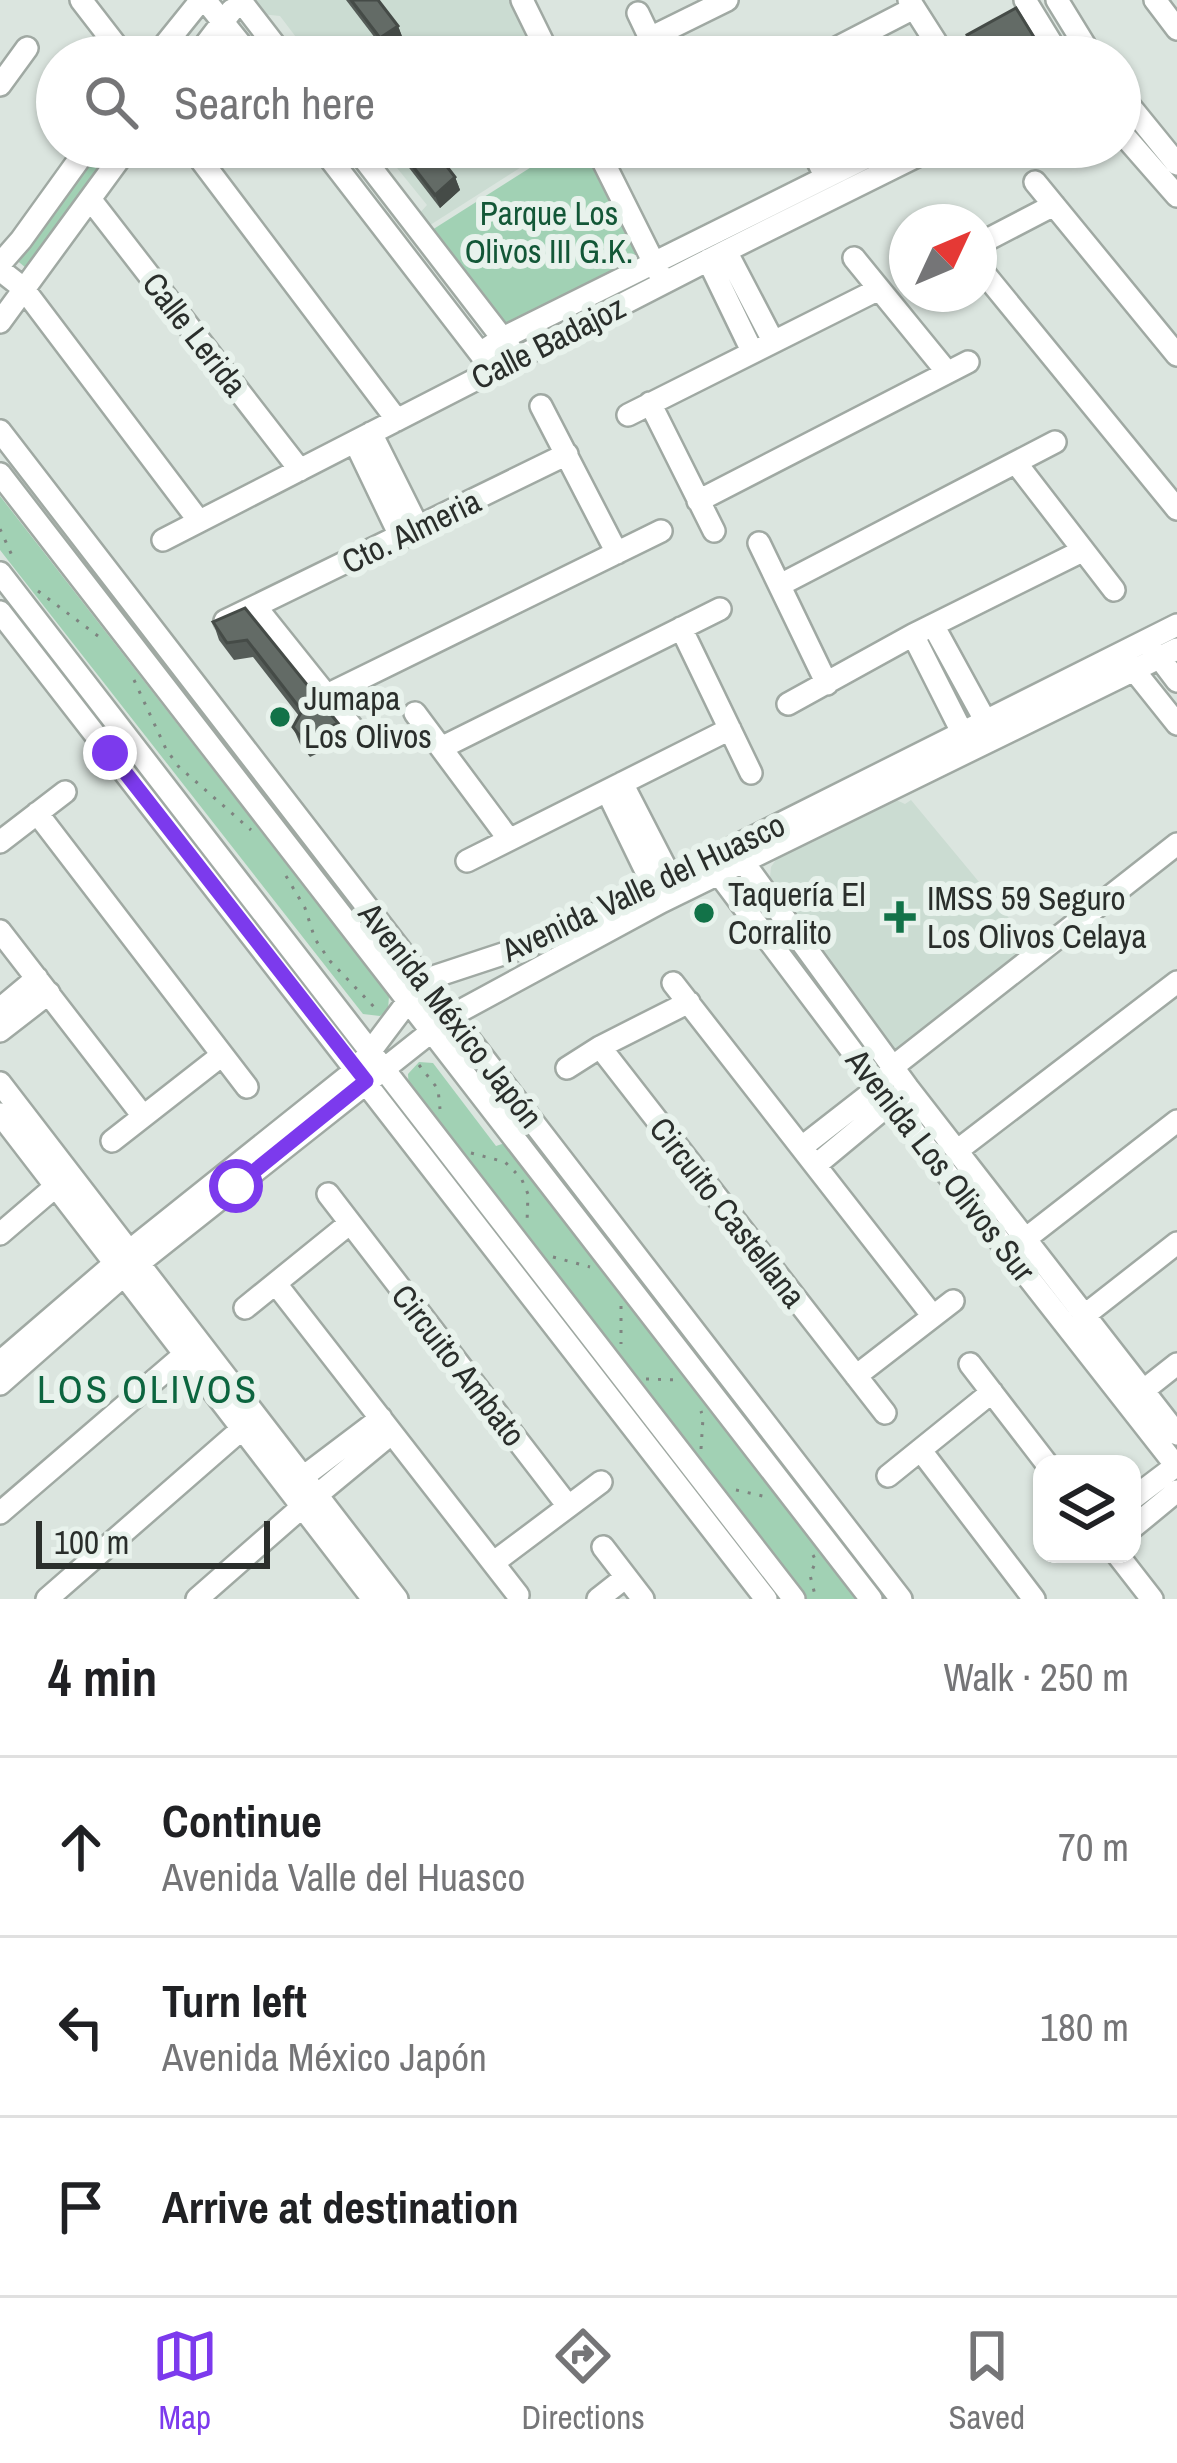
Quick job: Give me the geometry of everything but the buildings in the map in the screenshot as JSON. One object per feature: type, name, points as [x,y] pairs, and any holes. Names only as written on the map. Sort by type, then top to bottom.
[{"type":"street","points":[[81,0],[109,36]]},
{"type":"street","points":[[173,36],[203,0],[235,36]]},
{"type":"street","points":[[212,36],[239,0],[267,36]]},
{"type":"street","points":[[522,0],[540,36]]},
{"type":"street","points":[[671,36],[727,0]]},
{"type":"street","points":[[1024,0],[1047,36]]},
{"type":"street","points":[[1057,0],[1075,36]]},
{"type":"street","points":[[1154,0],[1177,29]]},
{"type":"street","points":[[856,36],[912,4],[932,36]]},
{"type":"street","points":[[638,13],[649,36]]},
{"type":"street","points":[[2,76],[27,48]]},
{"type":"street","points":[[1141,120],[1177,164]]},
{"type":"street","points":[[1141,155],[1177,196]]},
{"type":"street","points":[[73,168],[0,267],[23,288],[200,521]]},
{"type":"street","points":[[0,322],[113,168]]},
{"type":"street","points":[[207,168],[397,420]]},
{"type":"street","points":[[337,168],[487,362]]},
{"type":"street","points":[[371,168],[517,358]]},
{"type":"street","points":[[606,168],[659,273]]},
{"type":"street","name":"Calle Badajoz","points":[[487,362],[517,358],[827,168]]},
{"type":"street","name":"Calle Badajoz","points":[[163,540],[397,420],[487,362],[503,338],[659,273],[717,256],[893,168]]},
{"type":"street","points":[[359,196],[381,181]]},
{"type":"street","points":[[1035,182],[1174,344]]},
{"type":"street","name":"Calle Lerida","points":[[90,199],[300,470]]},
{"type":"street","points":[[997,235],[1054,206]]},
{"type":"street","points":[[717,256],[762,346]]},
{"type":"street","points":[[698,501],[957,367],[879,289],[854,257]]},
{"type":"street","points":[[997,288],[1177,509]]},
{"type":"street","points":[[628,415],[879,289]]},
{"type":"street","points":[[650,404],[713,532]]},
{"type":"street","points":[[541,406],[617,553]]},
{"type":"street","name":"Avenida México Japón","points":[[0,431],[901,1599]]},
{"type":"street","points":[[363,437],[409,532]]},
{"type":"street","points":[[780,585],[1055,442]]},
{"type":"street","name":"Cto. Almeria","points":[[225,621],[567,454]]},
{"type":"street","points":[[1016,463],[1114,590]]},
{"type":"street","name":"Avenida México Japón","points":[[0,474],[871,1599]]},
{"type":"street","points":[[327,695],[661,531]]},
{"type":"street","points":[[759,543],[827,684]]},
{"type":"street","points":[[788,704],[1082,550]]},
{"type":"street","points":[[11,572],[369,1068],[766,1599]]},
{"type":"street","points":[[106,610],[127,595]]},
{"type":"street","points":[[256,607],[352,727]]},
{"type":"street","points":[[441,748],[720,609]]},
{"type":"street","points":[[0,612],[794,1599]]},
{"type":"street","name":"Avenida Valle del Huasco","points":[[0,1362],[369,1068],[407,1050],[451,1016],[667,890],[966,740],[1161,649],[1177,625]]},
{"type":"street","points":[[680,628],[751,772]]},
{"type":"street","points":[[923,630],[990,730]]},
{"type":"street","points":[[923,630],[966,740]]},
{"type":"street","points":[[1161,649],[1177,681]]},
{"type":"street","points":[[1127,662],[1177,724]]},
{"type":"street","points":[[416,713],[508,838]]},
{"type":"street","points":[[467,861],[730,729]]},
{"type":"street","points":[[615,787],[667,890]]},
{"type":"street","points":[[257,807],[278,791]]},
{"type":"street","points":[[0,842],[65,792]]},
{"type":"street","points":[[38,813],[248,1087]]},
{"type":"street","points":[[894,1066],[1177,844]]},
{"type":"street","name":"Avenida Los Olivos Sur","points":[[738,856],[894,1066],[893,1093]]},
{"type":"street","name":"Avenida Los Olivos Sur","points":[[713,867],[1017,1245],[1176,1466]]},
{"type":"street","name":"Avenida Valle del Huasco","points":[[369,1068],[389,1026],[424,980],[524,947],[667,890]]},
{"type":"street","points":[[0,932],[143,1116]]},
{"type":"street","points":[[958,1150],[1177,982]]},
{"type":"street","points":[[673,983],[932,1316]]},
{"type":"street","points":[[0,1009],[43,986]]},
{"type":"street","points":[[0,1031],[43,986]]},
{"type":"street","points":[[567,1068],[688,1002]]},
{"type":"street","name":"Circuito Castellana","points":[[600,1047],[885,1413]]},
{"type":"street","points":[[112,1141],[222,1055]]},
{"type":"street","points":[[0,1083],[185,1354],[243,1428],[307,1493],[367,1591],[342,1599]]},
{"type":"street","points":[[809,1156],[893,1093]]},
{"type":"street","name":"Avenida Los Olivos Sur","points":[[893,1093],[958,1150],[1017,1245],[1085,1316],[1177,1434]]},
{"type":"street","points":[[0,1114],[397,1599]]},
{"type":"street","points":[[1017,1245],[1177,1121]]},
{"type":"street","points":[[0,1234],[56,1186]]},
{"type":"street","name":"Circuito Ambato","points":[[328,1194],[568,1506]]},
{"type":"street","points":[[245,1308],[350,1223]]},
{"type":"street","points":[[1085,1316],[1177,1243]]},
{"type":"street","name":"Avenida Valle del Huasco","points":[[0,1384],[126,1263]]},
{"type":"street","points":[[276,1284],[518,1595]]},
{"type":"street","points":[[856,1376],[953,1301]]},
{"type":"street","points":[[0,1513],[185,1354]]},
{"type":"street","points":[[970,1364],[1040,1455]]},
{"type":"street","points":[[1144,1390],[1177,1364]]},
{"type":"street","points":[[888,1477],[992,1392]]},
{"type":"street","points":[[196,1599],[307,1493],[387,1425]]},
{"type":"street","points":[[47,1599],[243,1428]]},
{"type":"street","points":[[922,1452],[1034,1599]]},
{"type":"street","points":[[1141,1492],[1176,1466]]},
{"type":"street","points":[[493,1563],[601,1482]]},
{"type":"street","points":[[1141,1521],[1177,1491]]},
{"type":"street","points":[[603,1547],[643,1599]]},
{"type":"street","points":[[1124,1563],[1152,1599]]},
{"type":"street","points":[[598,1599],[626,1577]]},
{"type":"path","points":[[0,529],[11,556],[11,572]]},
{"type":"path","points":[[34,587],[104,641]]},
{"type":"path","points":[[135,681],[178,766],[253,833]]},
{"type":"path","points":[[281,867],[315,939],[389,1026]]},
{"type":"path","points":[[407,1050],[438,1089],[439,1117]]},
{"type":"path","points":[[470,1153],[505,1162],[520,1177],[528,1194],[527,1234]]},
{"type":"path","points":[[548,1256],[593,1268]]},
{"type":"path","points":[[616,1294],[622,1311],[621,1353]]},
{"type":"path","points":[[636,1373],[644,1379],[680,1381]]},
{"type":"path","points":[[698,1400],[703,1418],[701,1457]]},
{"type":"path","points":[[733,1490],[764,1495],[778,1503]]},
{"type":"path","points":[[807,1543],[816,1562],[810,1575],[816,1599]]},
{"type":"shaded area","points":[[252,0],[509,0],[527,36],[295,36],[280,16],[261,14]]},
{"type":"shaded area","points":[[397,168],[520,168],[427,227],[418,215],[427,205]]},
{"type":"shaded area","name":"IMSS 59 Seguro Los Olivos Celaya","points":[[894,799],[905,804],[911,800],[1032,946],[895,1053],[769,888],[777,858]]},
{"type":"green space","points":[[83,168],[102,168],[26,268],[14,258]]},
{"type":"green space","name":"Parque Los Olivos III G.K.","points":[[530,168],[594,168],[638,251],[631,265],[505,326],[432,230]]},
{"type":"green space","points":[[0,496],[389,996],[388,1010],[380,1016],[363,1014],[0,550]]},
{"type":"green space","points":[[419,1062],[433,1063],[496,1146],[505,1143],[857,1599],[807,1599],[409,1090],[408,1074]]},
{"type":"place","name":"Jumapa Los Olivos","points":[[280,717]]},
{"type":"place","name":"Taquería El Corralito","points":[[704,913]]},
{"type":"place","name":"IMSS 59 Seguro Los Olivos Celaya","points":[[900,917]]},
{"type":"district","name":"LOS OLIVOS","points":[[148,1389]]},
{"type":"route","points":[[110,753],[366,1081],[236,1186]]}]
